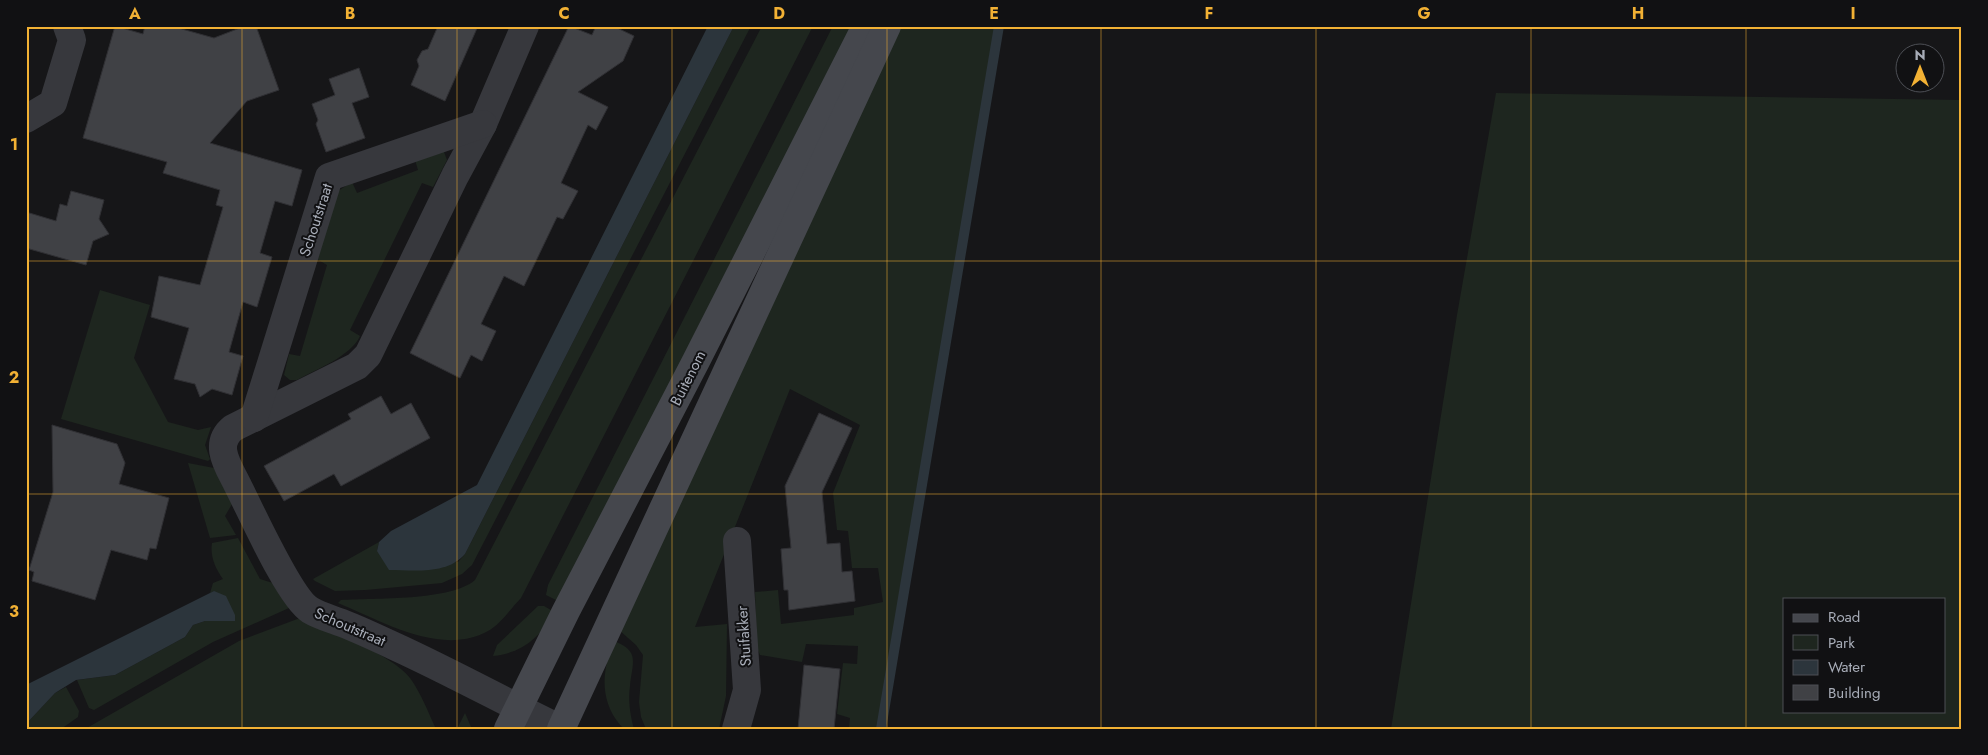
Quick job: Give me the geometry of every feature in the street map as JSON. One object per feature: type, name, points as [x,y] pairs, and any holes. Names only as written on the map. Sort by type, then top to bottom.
[{"type":"main road","name":"Buitenom","points":[[513,719],[866,26]]},
{"type":"main road","points":[[561,729],[887,26]]},
{"type":"street","points":[[26,119],[53,102],[72,40],[67,26]]},
{"type":"street","name":"Schoutstraat","points":[[513,719],[453,674],[359,630],[310,610],[291,586],[224,455],[222,445],[225,435],[254,418],[357,366],[368,355],[454,176],[483,124],[526,26]]},
{"type":"street","name":"Schoutstraat","points":[[254,418],[329,177],[483,124]]},
{"type":"street","name":"Stuifakker","points":[[736,729],[747,690],[737,541]]},
{"type":"street","points":[[513,719],[561,729]]},
{"type":"green space","points":[[734,26],[751,26],[472,565],[462,574],[442,583],[335,591],[315,581],[313,579],[379,542],[377,551],[458,562],[465,554]]},
{"type":"green space","points":[[762,26],[813,26],[521,598],[502,620],[488,631],[470,638],[451,640],[412,634],[338,603],[341,600],[411,597],[449,592],[464,587],[475,580]]},
{"type":"green space","points":[[833,26],[853,26],[560,602],[546,595],[548,585]]},
{"type":"green space","points":[[900,26],[999,26],[881,729],[849,729],[850,718],[837,714],[843,663],[857,664],[858,646],[806,644],[802,662],[760,655],[757,648],[755,592],[778,590],[781,624],[854,615],[854,608],[883,602],[878,568],[852,568],[848,531],[837,530],[833,493],[860,425],[790,389],[695,627],[727,624],[726,696],[719,729],[646,729],[641,717],[639,702],[643,655],[636,645],[619,630]]},
{"type":"green space","points":[[1496,93],[1962,100],[1962,729],[1391,729],[1457,315]]},
{"type":"green space","points":[[437,152],[444,152],[447,160],[433,187],[422,183],[350,330],[360,336],[356,343],[333,361],[297,380],[290,380],[284,375],[289,354],[300,356],[327,265],[317,259],[338,191],[352,182],[357,193],[418,170],[415,160]]},
{"type":"green space","points":[[100,290],[150,305],[134,358],[168,422],[198,430],[211,427],[205,445],[210,459],[208,461],[61,419]]},
{"type":"green space","points":[[188,463],[214,468],[232,504],[225,516],[236,535],[210,538]]},
{"type":"green space","points":[[238,538],[260,579],[276,584],[289,608],[213,642],[94,710],[89,708],[77,680],[115,675],[185,637],[193,625],[205,621],[224,620],[214,591],[210,593],[213,583],[223,579],[214,562],[212,543]]},
{"type":"green space","points":[[538,606],[544,606],[556,613],[537,636],[522,647],[493,656],[497,645]]},
{"type":"green space","points":[[300,618],[374,651],[401,669],[418,690],[436,729],[85,729],[239,641]]},
{"type":"green space","points":[[614,641],[628,649],[633,659],[629,697],[634,729],[624,729],[610,709],[606,698],[605,675]]},
{"type":"green space","points":[[66,687],[79,711],[78,717],[61,729],[26,729],[26,724],[55,693]]},
{"type":"green space","points":[[465,713],[472,729],[457,729]]},
{"type":"water","points":[[708,26],[734,26],[465,554],[458,561],[440,568],[430,570],[389,570],[377,551],[379,542],[391,531],[477,485]]},
{"type":"water","points":[[214,591],[226,596],[235,615],[235,621],[205,621],[193,625],[185,637],[115,675],[76,680],[55,693],[26,724],[26,685]]},
{"type":"building","points":[[115,26],[143,34],[145,26],[171,26],[214,38],[245,26],[256,26],[279,90],[247,101],[210,143],[302,170],[292,206],[275,201],[260,253],[272,257],[257,307],[243,302],[229,352],[243,356],[232,395],[212,389],[200,397],[195,384],[174,379],[189,328],[151,317],[159,276],[200,285],[223,207],[216,205],[220,190],[163,173],[167,162],[83,138]]},
{"type":"building","points":[[438,26],[478,26],[445,101],[411,85],[419,66],[417,60],[422,51],[428,49]]},
{"type":"building","points":[[569,26],[592,35],[596,26],[613,26],[634,36],[623,61],[578,92],[608,107],[596,130],[588,125],[561,183],[578,191],[563,219],[557,217],[524,286],[504,276],[481,324],[496,331],[482,361],[471,355],[460,378],[410,353]]},
{"type":"building","points":[[359,68],[369,97],[352,103],[365,138],[326,152],[316,124],[318,120],[312,104],[335,95],[329,79]]},
{"type":"building","points":[[71,191],[104,200],[99,219],[109,234],[93,241],[86,265],[26,248],[26,212],[56,221],[60,204],[67,206]]},
{"type":"building","points":[[381,396],[391,414],[411,403],[430,438],[341,486],[334,474],[284,501],[264,466],[351,419],[348,414]]},
{"type":"building","points":[[819,413],[852,428],[822,492],[827,544],[840,543],[842,572],[852,571],[855,601],[789,610],[788,590],[784,590],[781,549],[791,548],[785,486]]},
{"type":"building","points":[[52,425],[117,444],[125,463],[119,484],[169,498],[156,549],[150,548],[147,560],[111,550],[95,600],[32,581],[34,572],[29,570],[53,492]]},
{"type":"building","points":[[804,665],[840,669],[834,729],[798,729]]},
{"type":"waterway","points":[[881,729],[999,26]]}]
